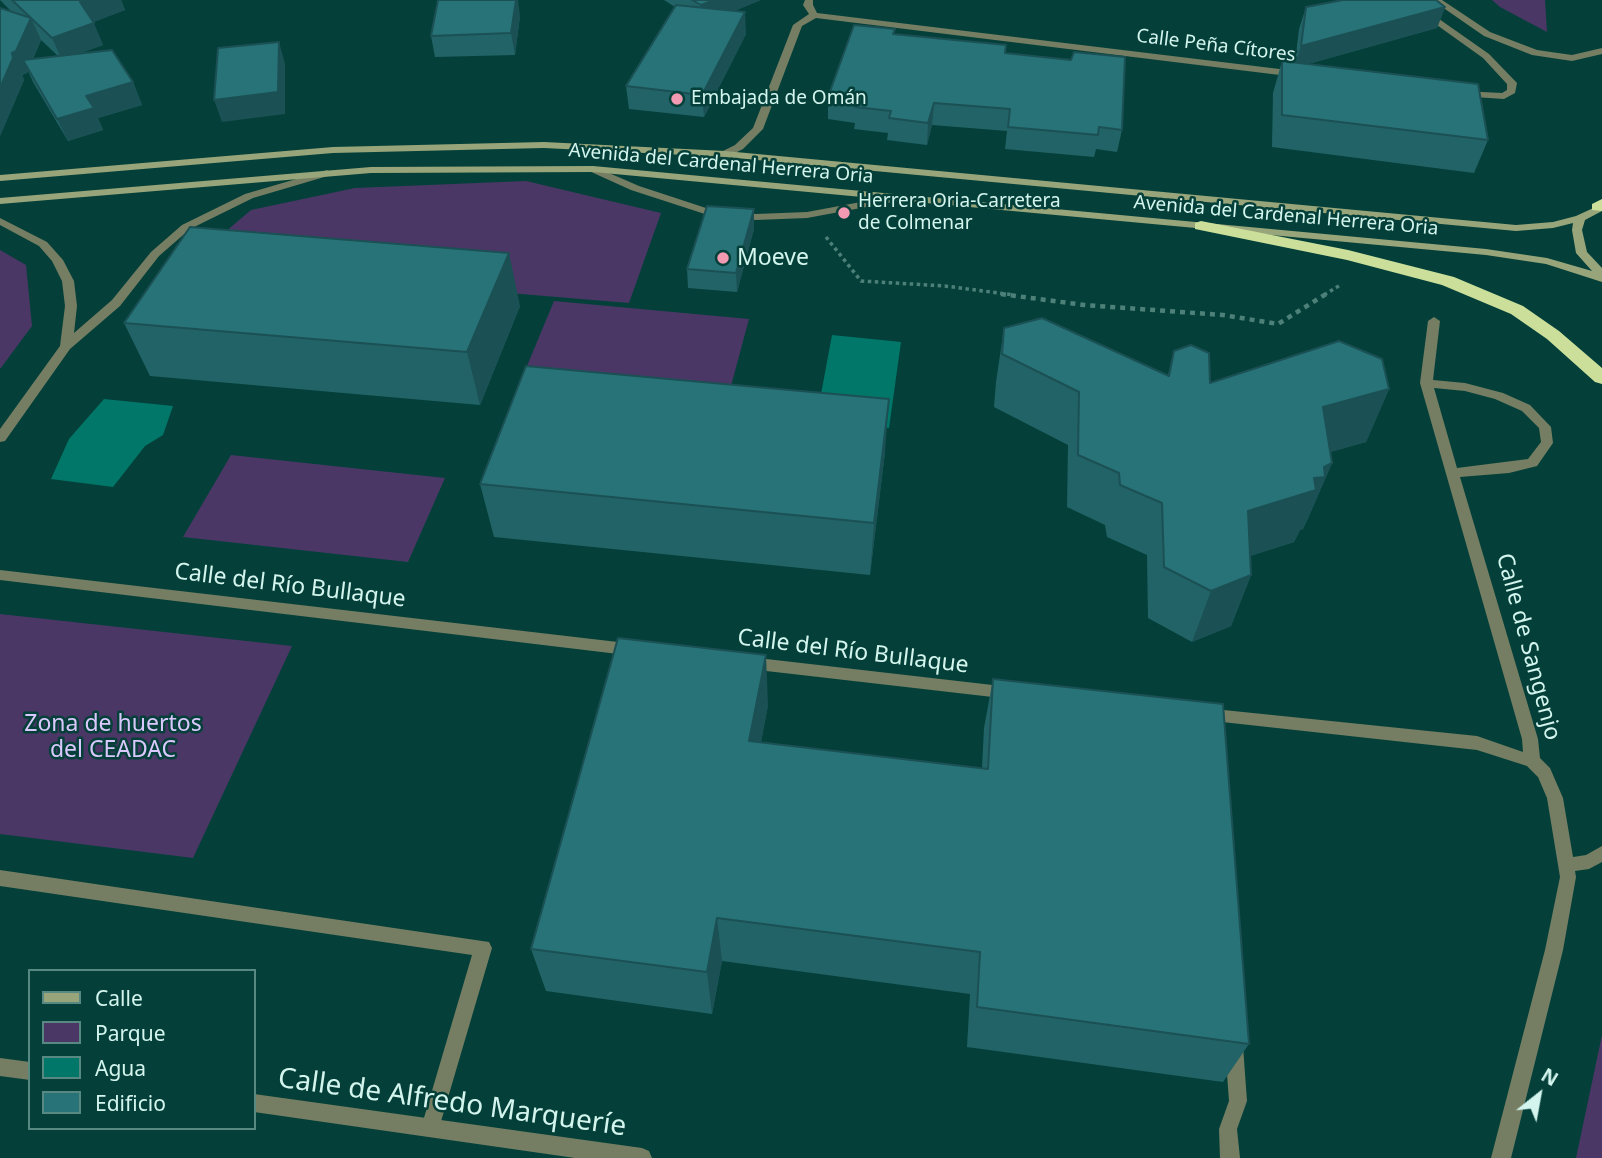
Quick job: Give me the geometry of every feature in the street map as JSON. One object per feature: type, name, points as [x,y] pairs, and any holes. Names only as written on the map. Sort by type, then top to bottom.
[{"type":"highway","points":[[1201,226],[1335,252],[1448,281],[1517,310],[1553,335],[1602,378]]},
{"type":"main road","name":"Avenida del Cardenal Herrera Oria","points":[[0,178],[320,151],[435,145],[605,147],[724,154],[1516,228],[1553,225],[1580,218],[1601,206]]},
{"type":"main road","name":"Avenida del Cardenal Herrera Oria","points":[[0,201],[327,173],[432,168],[593,169],[1486,252],[1547,261],[1602,276]]},
{"type":"main road","name":"Avenida del Cardenal Herrera Oria","points":[[1580,218],[1577,230],[1582,253],[1602,276]]},
{"type":"street","points":[[724,154],[739,147],[758,129],[799,25],[814,15],[808,5],[809,0]]},
{"type":"street","points":[[1406,0],[1486,55],[1512,83],[1512,91],[1504,96],[1455,93]]},
{"type":"street","points":[[1436,0],[1487,34],[1535,53],[1572,58],[1602,51]]},
{"type":"street","name":"Calle Peña Cítores","points":[[814,15],[1305,75]]},
{"type":"street","points":[[593,169],[635,188],[711,213],[807,215],[907,197]]},
{"type":"street","points":[[0,438],[66,346],[116,303],[155,254],[186,227],[249,196],[327,173]]},
{"type":"street","points":[[0,221],[43,244],[57,260],[68,281],[71,306],[66,346]]},
{"type":"street","name":"Calle de Sangenjo","points":[[1434,321],[1426,383],[1530,739],[1532,761],[1544,774],[1555,798],[1568,865],[1567,888],[1554,950],[1501,1158]]},
{"type":"street","points":[[1426,383],[1465,387],[1499,396],[1526,408],[1545,427],[1547,443],[1532,463],[1453,473]]},
{"type":"street","name":"Calle del Río Bullaque","points":[[0,575],[647,651]]},
{"type":"street","name":"Calle del Río Bullaque","points":[[729,660],[1030,696]]},
{"type":"street","points":[[1182,712],[1478,743],[1532,761]]},
{"type":"street","points":[[1568,865],[1589,862],[1602,853]]},
{"type":"street","points":[[0,878],[483,948],[430,1128]]},
{"type":"street","points":[[1230,1158],[1228,1129],[1238,1101],[1234,1033]]},
{"type":"street","points":[[0,1067],[28,1071]]},
{"type":"street","name":"Calle de Alfredo Marqueríe","points":[[256,1103],[642,1158]]},
{"type":"path","points":[[832,248],[861,281],[945,286],[1084,305],[1223,315],[1278,324],[1343,284]]},
{"type":"green space","points":[[1492,0],[1545,0],[1547,32],[1500,7]]},
{"type":"green space","points":[[526,181],[661,213],[629,303],[185,266],[251,210],[355,188]]},
{"type":"green space","points":[[0,250],[26,265],[32,326],[0,369]]},
{"type":"green space","points":[[554,301],[749,319],[731,386],[527,366]]},
{"type":"green space","points":[[231,455],[445,478],[408,562],[183,537]]},
{"type":"green space","name":"Zona de huertos del CEADAC","points":[[0,614],[292,646],[193,858],[0,834]]},
{"type":"green space","points":[[1602,1035],[1602,1158],[1576,1158]]},
{"type":"water","points":[[832,335],[901,342],[889,428],[816,421]]},
{"type":"water","points":[[104,399],[173,406],[163,435],[145,446],[113,487],[51,479],[69,439]]},
{"type":"building","points":[[12,0],[86,0],[80,2],[94,23],[52,38]]},
{"type":"building","points":[[438,0],[516,0],[511,33],[431,36]]},
{"type":"building","points":[[692,0],[714,0],[701,5]]},
{"type":"building","points":[[1343,0],[1436,0],[1445,7],[1301,46],[1306,7]]},
{"type":"building","points":[[676,5],[745,12],[702,95],[626,86]]},
{"type":"building","points":[[0,8],[31,18],[16,51],[12,53],[13,58],[0,88]]},
{"type":"building","points":[[854,25],[895,29],[893,34],[1006,45],[1005,53],[1071,60],[1074,52],[1125,57],[1122,130],[1099,127],[1098,135],[1008,127],[1010,109],[934,103],[928,123],[889,118],[891,111],[855,107],[857,101],[828,97]]},
{"type":"building","points":[[279,42],[278,92],[214,100],[218,48]]},
{"type":"building","points":[[112,50],[133,82],[86,96],[94,108],[57,119],[23,60]]},
{"type":"building","points":[[1282,61],[1478,84],[1488,140],[1282,115]]},
{"type":"building","points":[[707,206],[754,209],[736,273],[687,269]]},
{"type":"building","points":[[190,227],[509,253],[467,352],[124,323]]},
{"type":"building","points":[[1042,318],[1169,376],[1174,351],[1191,345],[1209,353],[1210,383],[1339,341],[1382,359],[1389,389],[1323,407],[1332,463],[1324,467],[1325,477],[1314,478],[1316,490],[1248,511],[1251,575],[1211,591],[1164,567],[1162,503],[1120,485],[1119,473],[1078,455],[1079,392],[1002,354],[1004,328]]},
{"type":"building","points":[[526,366],[889,399],[874,523],[480,484]]},
{"type":"building","points":[[618,638],[766,655],[749,741],[988,769],[993,679],[1223,704],[1249,1044],[977,1007],[980,952],[717,918],[707,972],[531,949]]},
{"type":"place","name":"Embajada de Omán","points":[[677,99]]},
{"type":"place","name":"Herrera Oria-Carretera de Colmenar","points":[[844,213]]},
{"type":"place","name":"Moeve","points":[[723,258]]}]
